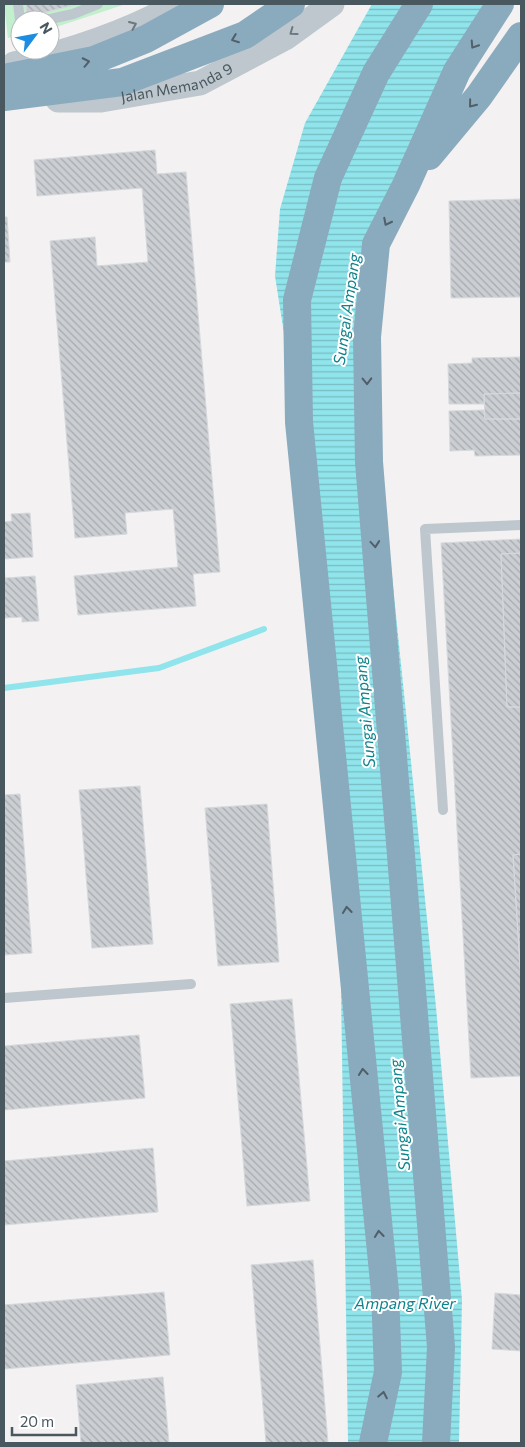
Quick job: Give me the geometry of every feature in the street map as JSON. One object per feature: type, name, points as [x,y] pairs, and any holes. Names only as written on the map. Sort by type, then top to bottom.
[{"type":"highway","points":[[4,78],[94,60],[146,39],[210,4]]},
{"type":"highway","points":[[4,99],[122,82],[245,34],[291,4]]},
{"type":"highway","points":[[373,1443],[388,1372],[385,1292],[299,422],[297,300],[328,178],[376,73],[419,4]]},
{"type":"highway","points":[[436,1443],[441,1347],[368,462],[366,337],[376,244],[406,184],[457,71],[500,4]]},
{"type":"highway","points":[[406,184],[479,96],[521,36]]},
{"type":"street","points":[[4,66],[37,58],[133,26],[177,4]]},
{"type":"street","name":"Jalan Memanda 9","points":[[4,99],[100,100],[200,83],[285,38],[332,4]]},
{"type":"lane","points":[[60,17],[98,4]]},
{"type":"lane","points":[[443,810],[425,529],[521,525]]},
{"type":"lane","points":[[4,998],[192,984]]},
{"type":"green space","points":[[4,4],[126,4],[60,26],[60,10],[10,10],[10,38],[8,38]]},
{"type":"water","name":"Ampang River","points":[[372,4],[488,4],[463,44],[407,149],[378,244],[377,429],[436,1007],[462,1300],[459,1443],[348,1443],[336,666],[275,276],[280,209],[305,123]]},
{"type":"building","points":[[26,4],[78,4],[54,10],[26,10]]},
{"type":"building","points":[[26,4],[78,4],[54,10],[26,10]]},
{"type":"building","points":[[155,150],[157,174],[186,172],[220,572],[193,574],[196,606],[78,615],[74,576],[178,567],[173,509],[125,513],[127,534],[75,538],[50,241],[95,237],[97,266],[148,262],[142,188],[37,196],[34,160]]},
{"type":"building","points":[[521,199],[521,297],[451,298],[449,201]]},
{"type":"building","points":[[4,217],[7,217],[10,262],[4,262]]},
{"type":"building","points":[[521,357],[521,393],[484,394],[484,404],[449,404],[448,364],[472,363],[472,358]]},
{"type":"building","points":[[521,393],[521,419],[485,419],[484,394]]},
{"type":"building","points":[[484,410],[485,419],[521,419],[521,455],[475,456],[474,450],[450,451],[449,411]]},
{"type":"building","points":[[30,513],[33,557],[4,559],[4,522],[12,521],[11,514]]},
{"type":"building","points":[[521,539],[521,553],[501,554],[507,707],[521,707],[521,854],[513,855],[521,981],[521,1076],[471,1078],[441,543]]},
{"type":"building","points":[[521,553],[521,707],[507,707],[501,554]]},
{"type":"building","points":[[4,568],[5,578],[35,576],[39,621],[22,622],[22,617],[4,618]]},
{"type":"building","points":[[140,786],[153,944],[92,948],[79,790]]},
{"type":"building","points":[[20,794],[32,953],[4,955],[4,795]]},
{"type":"building","points":[[267,804],[279,962],[218,966],[205,808]]},
{"type":"building","points":[[521,854],[521,981],[513,855]]},
{"type":"building","points":[[292,999],[310,1201],[247,1206],[230,1004]]},
{"type":"building","points":[[139,1035],[145,1098],[4,1110],[4,1046]]},
{"type":"building","points":[[153,1148],[158,1212],[4,1225],[4,1161]]},
{"type":"building","points":[[313,1260],[328,1443],[266,1443],[251,1265]]},
{"type":"building","points":[[164,1292],[170,1355],[4,1369],[4,1305]]},
{"type":"building","points":[[495,1293],[521,1295],[521,1351],[492,1349]]},
{"type":"building","points":[[163,1377],[169,1443],[81,1443],[76,1385]]},
{"type":"waterway","points":[[4,688],[159,668],[264,629]]},
{"type":"water label","name":"Sungai Ampang","points":[[346,309]]},
{"type":"water label","name":"Sungai Ampang","points":[[364,712]]},
{"type":"water label","name":"Sungai Ampang","points":[[399,1115]]}]
